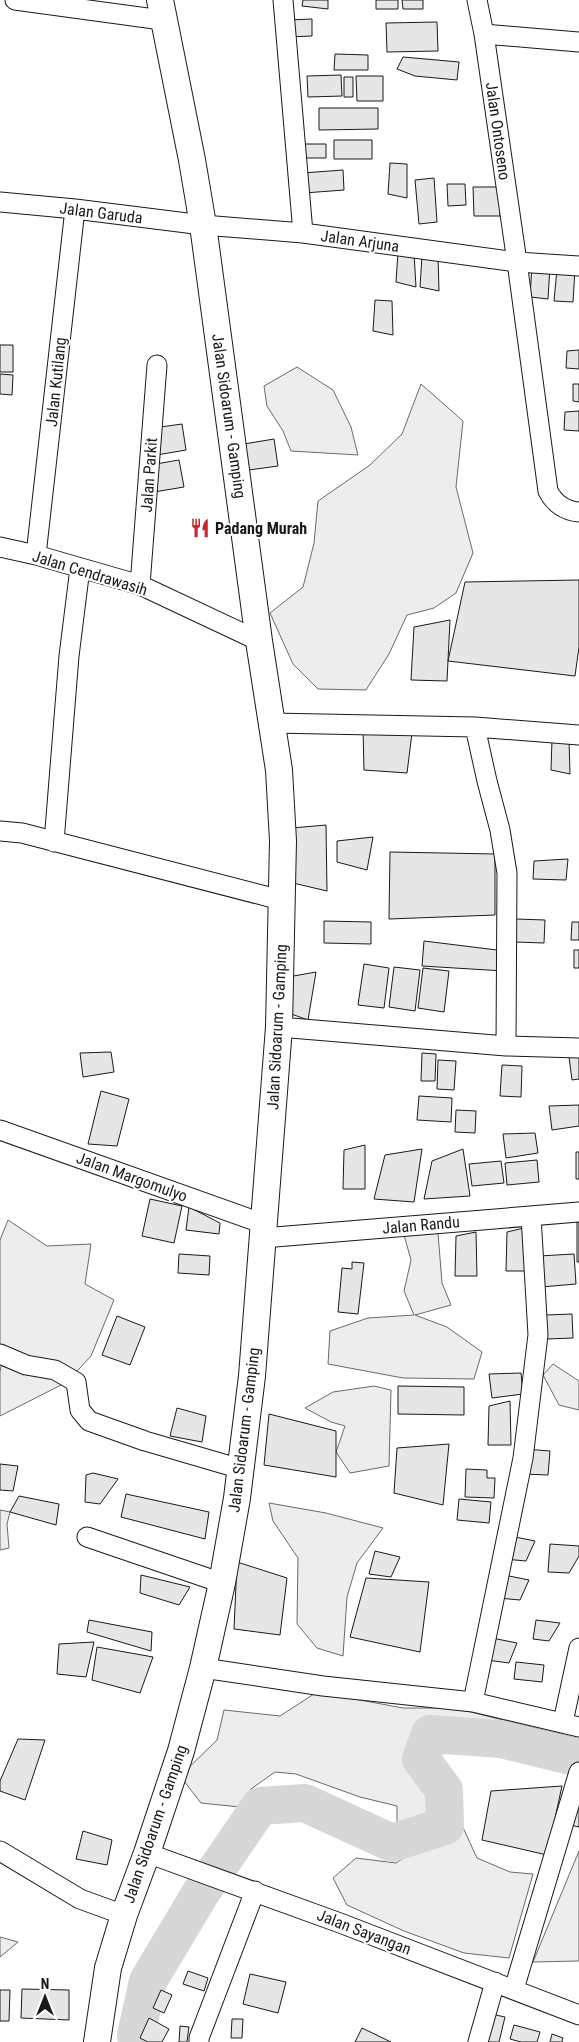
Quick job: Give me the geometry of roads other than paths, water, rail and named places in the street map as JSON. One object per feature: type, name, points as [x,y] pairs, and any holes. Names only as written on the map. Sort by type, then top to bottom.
[{"type":"main road","name":"Jalan Sidoarum - Gamping","points":[[97,2042],[108,1968],[124,1915],[181,1750],[203,1668],[222,1583],[241,1469],[252,1376],[279,1027],[283,842],[279,770],[203,225],[192,160],[161,10]]},
{"type":"street","points":[[15,0],[161,10]]},
{"type":"street","points":[[282,0],[303,233]]},
{"type":"street","name":"Jalan Ontoseno","points":[[477,0],[484,34],[517,262],[548,491],[553,501],[573,512],[579,512]]},
{"type":"street","points":[[484,34],[579,42]]},
{"type":"street","name":"Jalan Garuda","points":[[0,202],[203,225]]},
{"type":"street","name":"Jalan Kutilang","points":[[36,556],[75,209]]},
{"type":"street","name":"Jalan Arjuna","points":[[203,225],[303,233],[517,262],[579,266]]},
{"type":"street","name":"Jalan Parkit","points":[[140,585],[157,365]]},
{"type":"street","name":"Jalan Cendrawasih","points":[[0,548],[140,585],[260,641]]},
{"type":"street","points":[[54,842],[69,656],[80,568]]},
{"type":"street","points":[[271,723],[475,727],[579,735]]},
{"type":"street","points":[[475,727],[500,830],[507,873],[506,1046]]},
{"type":"street","points":[[0,831],[22,834],[281,900]]},
{"type":"street","points":[[279,1027],[506,1046],[579,1048]]},
{"type":"street","name":"Jalan Margomulyo","points":[[0,1130],[264,1231]]},
{"type":"street","name":"Jalan Randu","points":[[264,1231],[579,1212]]},
{"type":"street","points":[[473,1702],[523,1458],[536,1354],[538,1335],[532,1216]]},
{"type":"street","points":[[0,1354],[26,1365],[55,1370],[76,1382],[80,1410],[89,1420],[144,1442],[241,1469]]},
{"type":"street","points":[[87,1537],[222,1583]]},
{"type":"street","points":[[203,1668],[323,1686],[473,1702],[571,1725],[579,1648]]},
{"type":"street","points":[[514,1989],[579,1772]]},
{"type":"street","points":[[0,1851],[80,1899],[124,1915]]},
{"type":"street","name":"Jalan Sayangan","points":[[147,1853],[255,1891],[579,2015]]},
{"type":"street","points":[[199,2042],[255,1891]]},
{"type":"street","points":[[478,2042],[495,1982]]},
{"type":"waterway","points":[[137,2042],[136,2035],[148,1981],[200,1894],[260,1806],[305,1803],[392,1843],[445,1826],[444,1790],[421,1759],[430,1734],[501,1739],[579,1758]]},
{"type":"place","name":"Padang Murah","points":[[200,528]]}]
